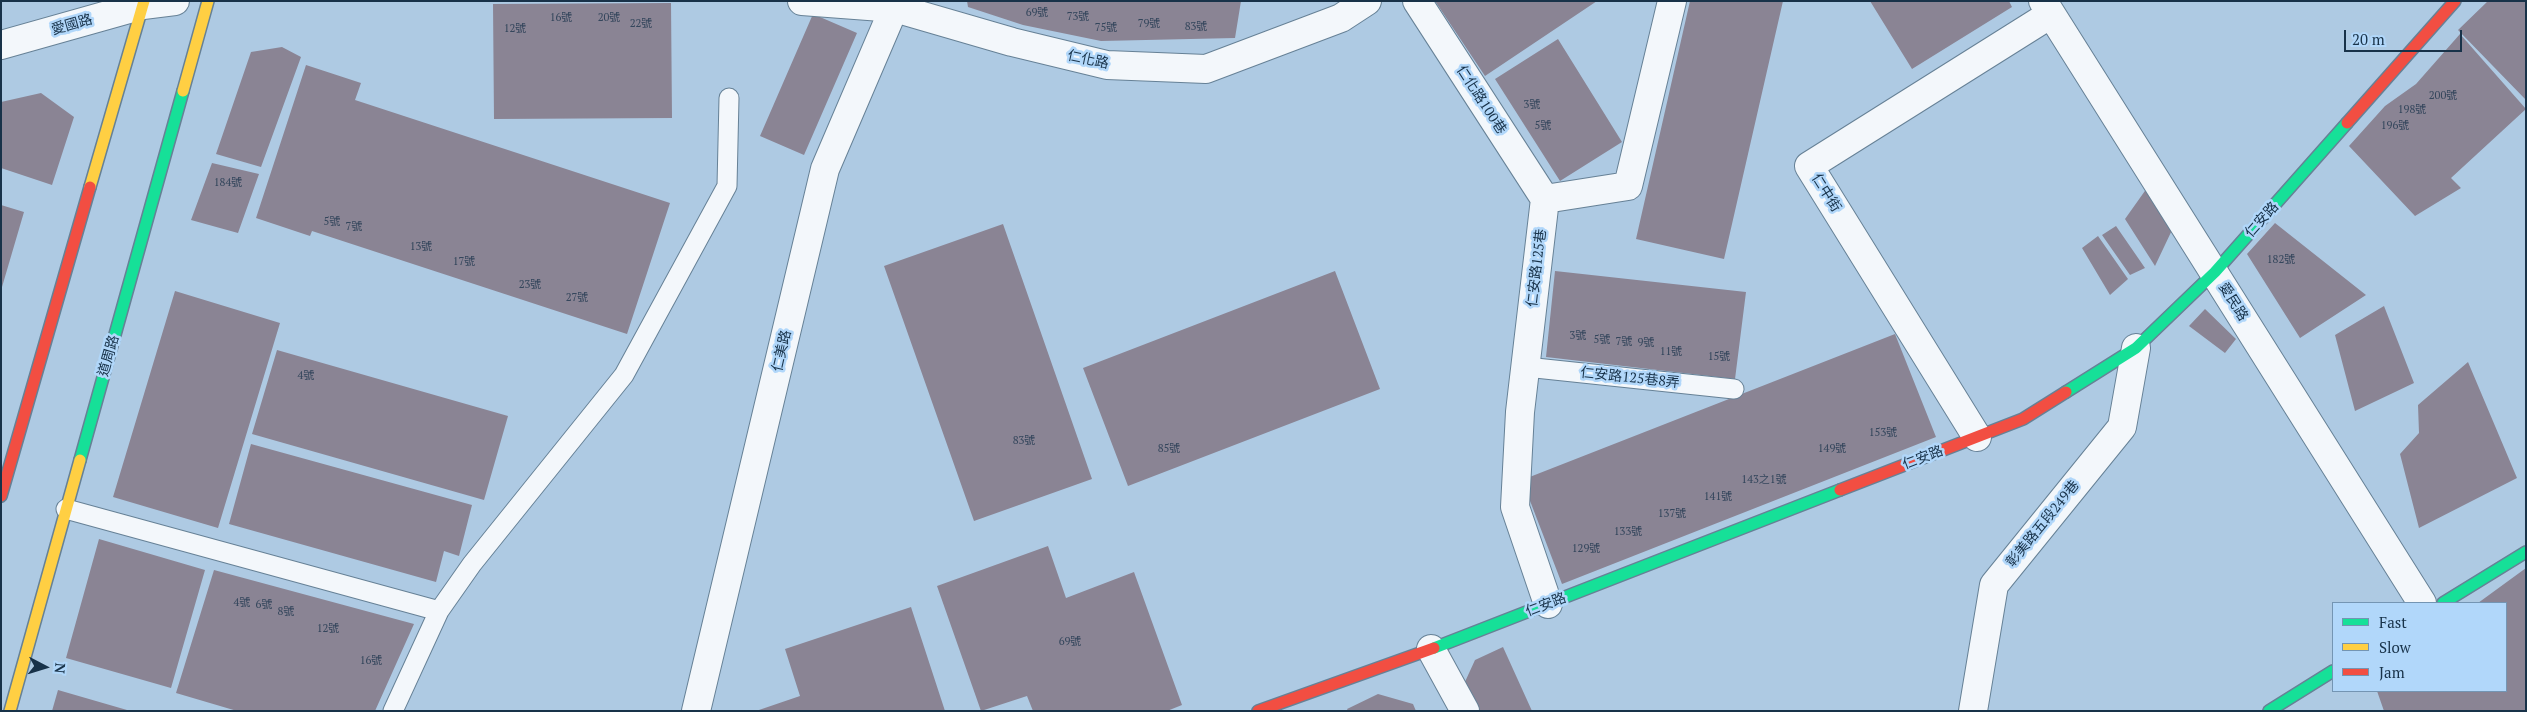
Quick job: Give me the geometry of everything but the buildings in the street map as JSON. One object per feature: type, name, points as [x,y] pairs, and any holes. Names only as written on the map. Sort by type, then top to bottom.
[{"type":"street","points":[[1,496],[143,3],[175,1]]},
{"type":"street","name":"道周路","points":[[10,711],[208,1]]},
{"type":"street","name":"仁化路","points":[[802,1],[896,4],[1012,42],[1107,65],[1206,70],[1341,18],[1367,1]]},
{"type":"street","name":"仁化路100巷","points":[[1417,1],[1545,200]]},
{"type":"street","points":[[1545,200],[1628,186],[1672,1]]},
{"type":"street","name":"仁安路","points":[[1258,711],[1548,604],[2023,419],[2136,348],[2215,272],[2455,1]]},
{"type":"street","name":"愛國路","points":[[1,45],[143,3]]},
{"type":"street","name":"仁美路","points":[[696,711],[825,169],[896,4]]},
{"type":"street","name":"愛民路","points":[[2047,8],[2421,602]]},
{"type":"street","name":"仁中街","points":[[1977,437],[1810,166],[2047,8]]},
{"type":"street","name":"仁安路125巷","points":[[1545,200],[1520,412],[1515,507],[1548,604]]},
{"type":"street","name":"彰美路五段249巷","points":[[1973,711],[1994,585],[2122,428],[2136,348]]},
{"type":"street","points":[[2445,602],[2526,552]]},
{"type":"street","points":[[1430,649],[1464,711]]},
{"type":"street","points":[[2269,711],[2332,672]]},
{"type":"lane","points":[[393,711],[439,611],[478,556],[624,375],[727,186],[729,98]]},
{"type":"lane","name":"仁安路125巷8弄","points":[[1526,367],[1734,389]]},
{"type":"lane","points":[[66,510],[439,611]]},
{"type":"traffic: fast","points":[[80,460],[183,91]]},
{"type":"traffic: fast","points":[[2066,392],[2136,348],[2215,272],[2347,123]]},
{"type":"traffic: fast","points":[[1434,648],[1840,490]]},
{"type":"traffic: fast","points":[[2445,602],[2526,552]]},
{"type":"traffic: fast","points":[[2269,711],[2332,672]]},
{"type":"traffic: slow","points":[[90,187],[144,1]]},
{"type":"traffic: slow","points":[[183,91],[208,1]]},
{"type":"traffic: slow","points":[[10,711],[80,460]]},
{"type":"traffic: jam","points":[[2347,123],[2455,1]]},
{"type":"traffic: jam","points":[[1,496],[90,187]]},
{"type":"traffic: jam","points":[[1840,490],[2023,419],[2066,392]]},
{"type":"traffic: jam","points":[[1258,711],[1434,648]]}]
